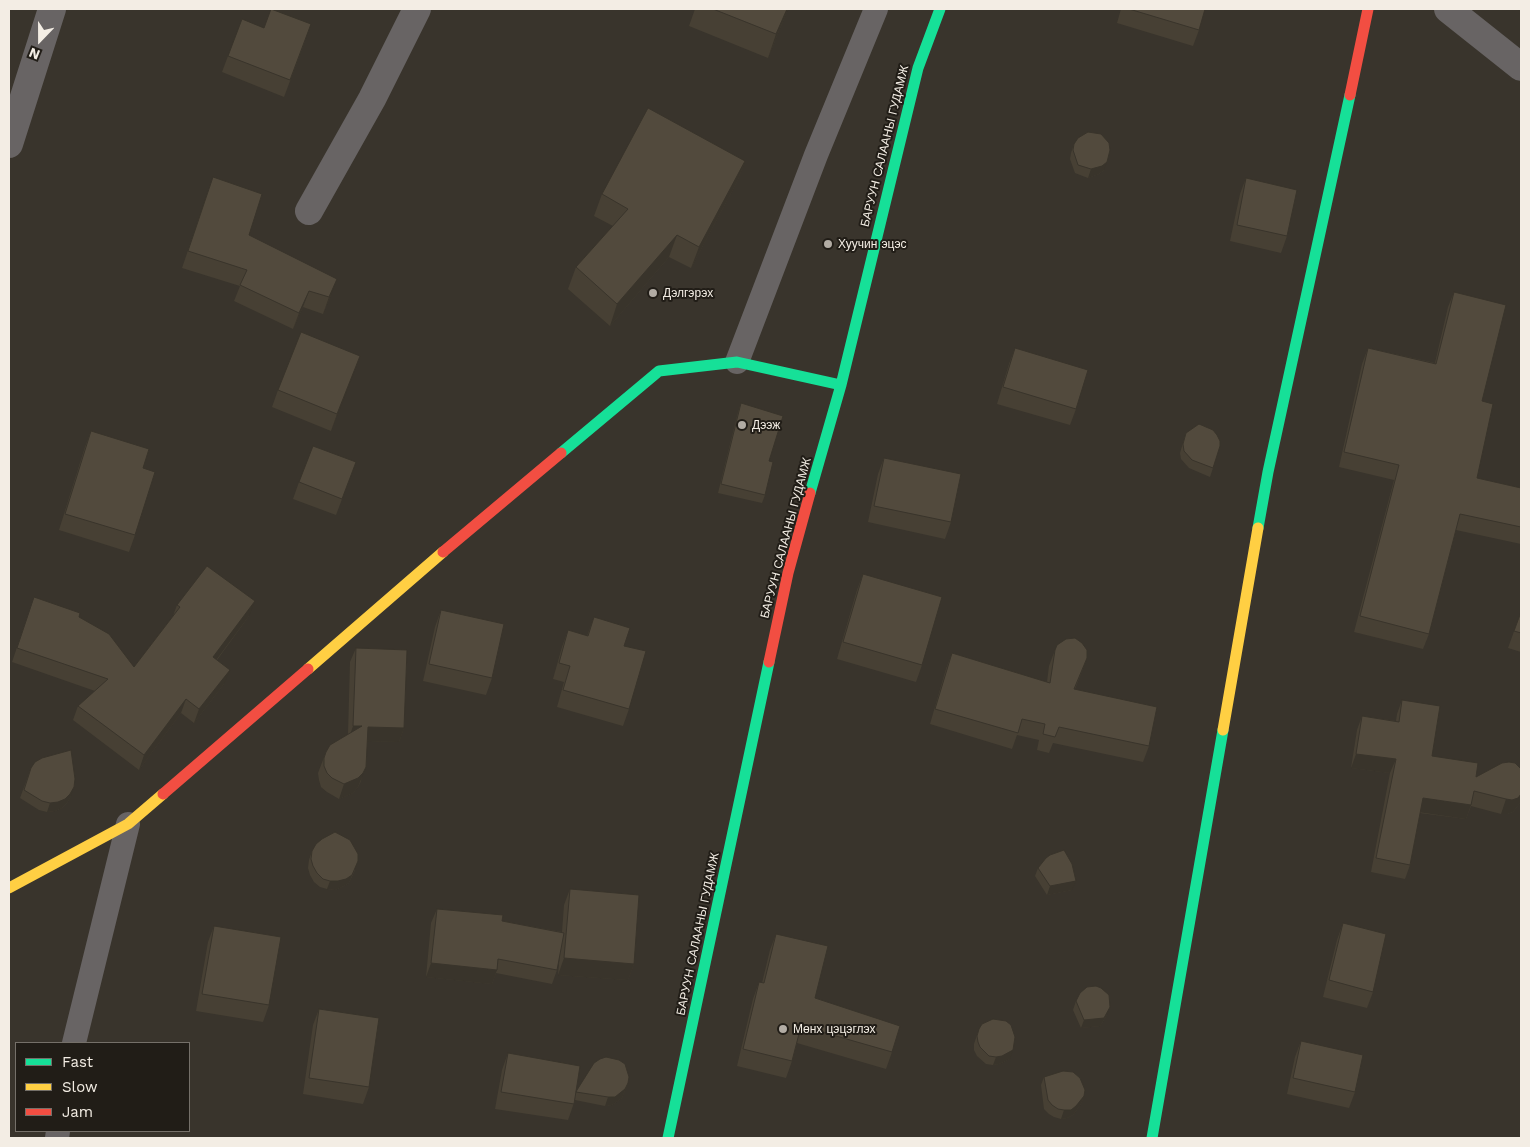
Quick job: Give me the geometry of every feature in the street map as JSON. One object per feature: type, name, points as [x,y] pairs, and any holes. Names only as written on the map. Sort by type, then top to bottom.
[{"type":"street","points":[[9,144],[52,9]]},
{"type":"street","points":[[309,211],[372,99],[418,9]]},
{"type":"street","name":"БАРУУН САЛААНЫ ГУДАМЖ","points":[[668,1138],[788,573],[841,385],[918,68],[940,9]]},
{"type":"street","points":[[1152,1138],[1268,472],[1368,9]]},
{"type":"street","points":[[1448,9],[1521,66]]},
{"type":"street","points":[[9,888],[128,824],[517,488],[659,371],[737,362],[841,385]]},
{"type":"lane","points":[[737,362],[816,154],[876,9]]},
{"type":"lane","points":[[74,1042],[128,824]]},
{"type":"building","points":[[271,9],[311,24],[290,80],[228,56],[242,19],[264,28]]},
{"type":"building","points":[[713,9],[787,9],[776,34]]},
{"type":"building","points":[[1129,9],[1205,9],[1199,30]]},
{"type":"building","points":[[648,108],[745,161],[699,247],[677,235],[617,304],[576,267],[628,209],[602,194]]},
{"type":"building","points":[[1088,132],[1101,134],[1109,143],[1110,150],[1107,162],[1102,166],[1091,169],[1078,165],[1073,150],[1078,138]]},
{"type":"building","points":[[213,177],[262,194],[249,235],[337,279],[329,297],[309,291],[299,313],[240,285],[247,270],[188,251]]},
{"type":"building","points":[[1246,178],[1297,190],[1287,236],[1237,225]]},
{"type":"building","points":[[1454,292],[1506,305],[1482,401],[1493,404],[1477,478],[1521,488],[1521,527],[1460,514],[1429,634],[1360,616],[1399,465],[1344,452],[1368,348],[1436,364]]},
{"type":"building","points":[[301,332],[360,356],[337,414],[278,390]]},
{"type":"building","points":[[1015,348],[1088,370],[1076,409],[1003,387]]},
{"type":"building","points":[[741,403],[783,416],[769,461],[773,462],[765,495],[721,484]]},
{"type":"building","points":[[1199,424],[1213,430],[1220,441],[1213,468],[1192,460],[1184,451],[1183,444],[1186,433]]},
{"type":"building","points":[[91,431],[149,449],[143,468],[155,472],[135,535],[65,514]]},
{"type":"building","points":[[313,446],[356,462],[342,499],[299,482]]},
{"type":"building","points":[[884,458],[961,474],[951,522],[874,506]]},
{"type":"building","points":[[207,566],[255,601],[213,657],[230,670],[199,709],[186,699],[144,755],[78,706],[108,679],[17,648],[34,597],[80,613],[79,617],[109,634],[134,667],[180,607],[177,605]]},
{"type":"building","points":[[863,574],[942,597],[922,665],[843,642]]},
{"type":"building","points":[[441,610],[504,624],[492,678],[429,664]]},
{"type":"building","points":[[1521,612],[1521,633],[1514,631]]},
{"type":"building","points":[[594,617],[630,628],[624,646],[646,651],[629,709],[563,690],[570,666],[559,663],[568,630],[588,636]]},
{"type":"building","points":[[1075,638],[1087,650],[1087,658],[1074,689],[1157,707],[1149,746],[1059,727],[1055,737],[1043,734],[1045,724],[1022,719],[1018,733],[935,709],[952,653],[1050,683],[1057,645],[1066,639]]},
{"type":"building","points":[[356,648],[407,650],[404,728],[368,727],[366,767],[358,778],[344,784],[327,773],[324,766],[324,758],[330,745],[362,726],[353,726]]},
{"type":"building","points":[[1402,700],[1440,706],[1432,756],[1478,763],[1476,777],[1502,763],[1515,763],[1521,769],[1521,794],[1518,798],[1512,800],[1474,791],[1471,805],[1423,798],[1410,865],[1376,858],[1396,759],[1356,754],[1362,716],[1399,722]]},
{"type":"building","points":[[71,750],[75,779],[74,787],[65,799],[50,803],[42,801],[24,790],[31,768],[35,762],[42,758]]},
{"type":"building","points":[[335,832],[350,840],[358,854],[358,861],[352,875],[346,879],[330,881],[323,879],[317,873],[311,859],[312,851],[316,844]]},
{"type":"building","points":[[1064,850],[1072,864],[1076,881],[1050,886],[1038,868],[1050,855]]},
{"type":"building","points":[[570,889],[639,895],[634,964],[564,958]]},
{"type":"building","points":[[437,909],[503,915],[502,921],[564,933],[557,970],[498,959],[497,970],[431,963]]},
{"type":"building","points":[[1343,923],[1386,934],[1373,992],[1329,980]]},
{"type":"building","points":[[214,926],[281,937],[269,1005],[202,994]]},
{"type":"building","points":[[776,934],[828,946],[815,998],[900,1026],[892,1052],[801,1026],[792,1061],[743,1049],[759,982],[764,983]]},
{"type":"building","points":[[1096,986],[1109,995],[1110,1007],[1104,1018],[1084,1020],[1076,1001],[1080,993],[1087,987]]},
{"type":"building","points":[[319,1009],[379,1018],[369,1087],[309,1078]]},
{"type":"building","points":[[993,1019],[1006,1021],[1011,1025],[1015,1037],[1013,1050],[996,1057],[989,1056],[980,1047],[977,1036],[982,1024]]},
{"type":"building","points":[[1301,1041],[1363,1055],[1355,1092],[1293,1078]]},
{"type":"building","points":[[508,1053],[580,1066],[574,1104],[501,1092]]},
{"type":"building","points":[[606,1057],[619,1060],[625,1064],[629,1077],[625,1089],[615,1097],[576,1092],[594,1063]]},
{"type":"building","points":[[1063,1071],[1073,1072],[1080,1078],[1085,1090],[1084,1096],[1071,1110],[1058,1109],[1048,1100],[1044,1077]]},
{"type":"traffic: fast","points":[[810,493],[841,385],[918,68],[940,9]]},
{"type":"traffic: fast","points":[[1258,528],[1268,472],[1350,95]]},
{"type":"traffic: fast","points":[[561,453],[659,371],[737,362],[841,385]]},
{"type":"traffic: fast","points":[[668,1138],[769,662]]},
{"type":"traffic: fast","points":[[1152,1138],[1223,730]]},
{"type":"traffic: slow","points":[[1223,730],[1258,528]]},
{"type":"traffic: slow","points":[[308,669],[443,552]]},
{"type":"traffic: slow","points":[[9,888],[128,824],[163,794]]},
{"type":"traffic: jam","points":[[1350,95],[1368,9]]},
{"type":"traffic: jam","points":[[443,552],[561,453]]},
{"type":"traffic: jam","points":[[769,662],[788,573],[810,493]]},
{"type":"traffic: jam","points":[[163,794],[308,669]]},
{"type":"place","name":"Хуучин эцэс","points":[[828,244]]},
{"type":"place","name":"Дэлгэрэх","points":[[653,293]]},
{"type":"place","name":"Дээж","points":[[742,425]]},
{"type":"place","name":"Мөнх цэцэглэх","points":[[783,1029]]}]
